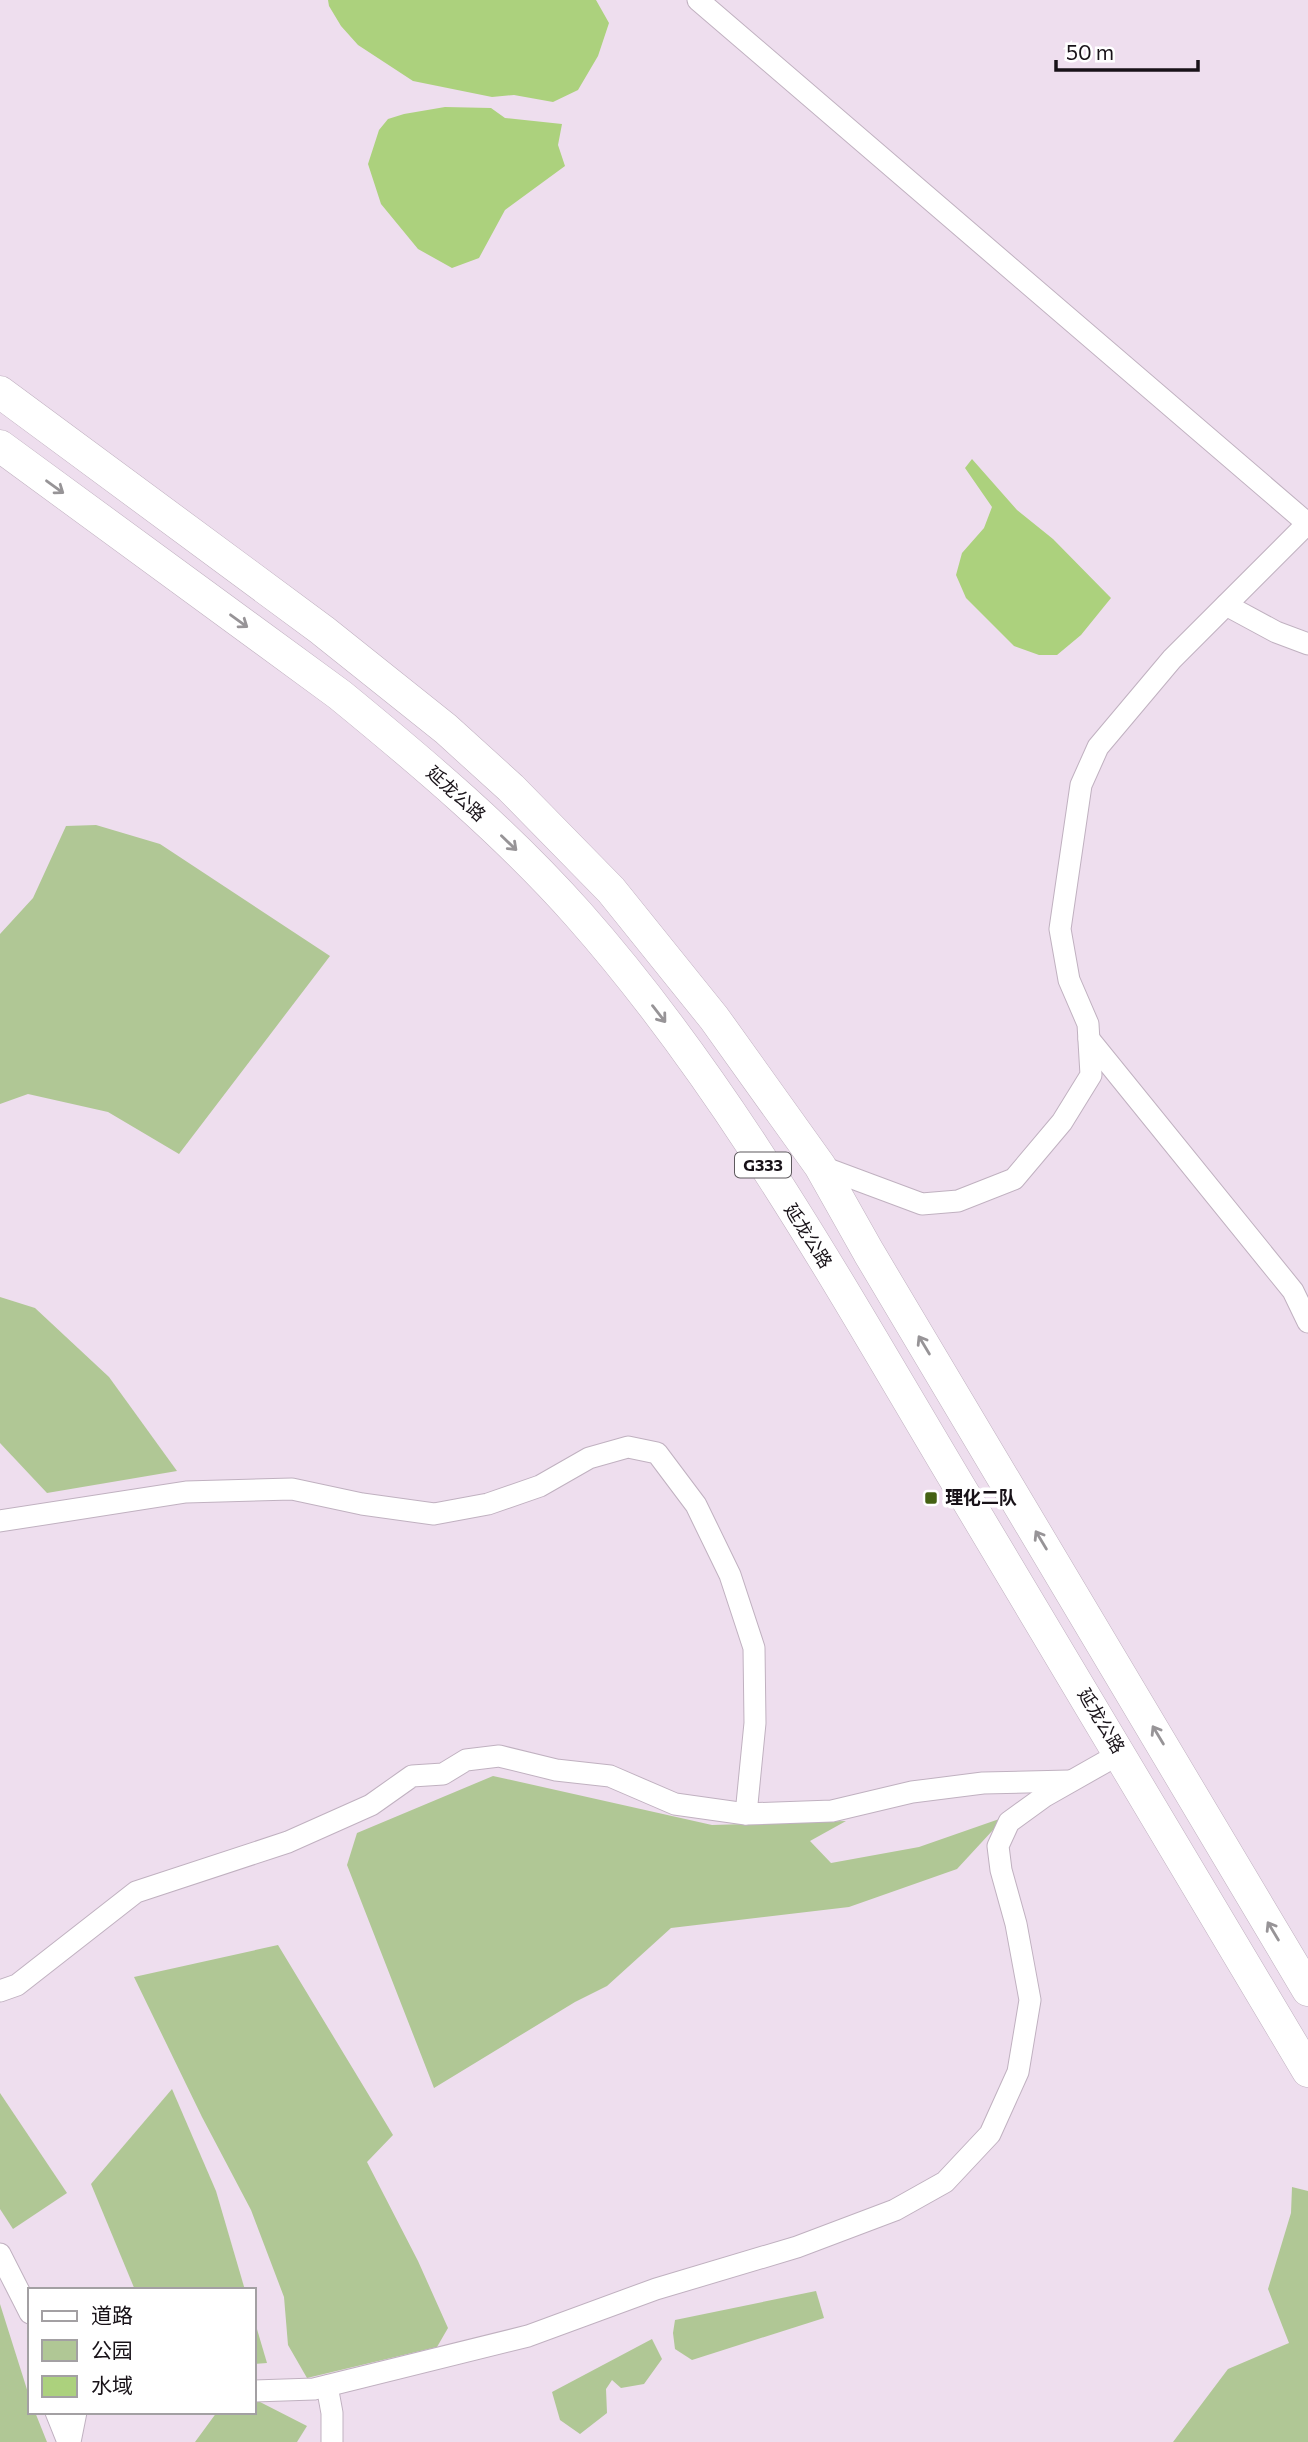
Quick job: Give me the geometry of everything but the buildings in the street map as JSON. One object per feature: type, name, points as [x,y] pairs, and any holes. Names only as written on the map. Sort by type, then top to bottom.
[{"type":"highway","name":"G333","points":[[0,392],[322,630],[446,729],[511,788],[611,890],[658,945],[820,1166],[869,1253],[1308,1990]]},
{"type":"highway","name":"延龙公路","points":[[0,446],[340,695],[454,791],[515,848],[576,912],[677,1037],[817,1250],[1121,1753],[1308,2071]]},
{"type":"street","points":[[698,0],[1307,523],[1172,659],[1098,747],[1081,785],[1060,929],[1069,980],[1088,1024],[1091,1075],[1062,1122],[1014,1179],[958,1201],[922,1204],[820,1166]]},
{"type":"street","points":[[1226,605],[1276,632],[1308,644]]},
{"type":"street","points":[[1089,1039],[1293,1291],[1308,1322]]},
{"type":"street","points":[[0,1521],[186,1492],[292,1489],[362,1504],[434,1514],[488,1504],[540,1486],[589,1458],[628,1447],[657,1453],[696,1505],[730,1576],[754,1648],[755,1723],[746,1814]]},
{"type":"street","points":[[256,2390],[314,2389],[528,2336],[656,2289],[797,2247],[895,2210],[946,2182],[990,2134],[1018,2072],[1030,2000],[1016,1924],[1001,1870],[999,1846],[1009,1822],[1045,1796],[1121,1753]]},
{"type":"street","points":[[0,1991],[17,1985],[136,1892],[288,1842],[371,1805],[412,1776],[443,1774],[466,1760],[499,1756],[556,1770],[610,1776],[675,1804],[746,1814],[832,1811],[912,1792],[982,1783],[1072,1781]]},
{"type":"street","points":[[0,2254],[28,2309]]},
{"type":"street","points":[[327,2386],[332,2413],[332,2442]]},
{"type":"street","points":[[57,2414],[69,2442]]},
{"type":"street","points":[[69,2442],[76,2414]]},
{"type":"green space","points":[[96,825],[160,844],[330,956],[179,1154],[108,1112],[28,1094],[0,1104],[0,934],[33,898],[66,826]]},
{"type":"green space","points":[[0,1297],[35,1308],[109,1377],[177,1471],[47,1493],[0,1443]]},
{"type":"green space","points":[[493,1776],[712,1825],[846,1821],[810,1841],[831,1863],[919,1847],[1005,1817],[957,1869],[849,1907],[671,1928],[607,1986],[575,2002],[434,2088],[347,1865],[357,1833]]},
{"type":"green space","points":[[278,1945],[393,2135],[367,2162],[418,2261],[448,2328],[437,2347],[307,2378],[288,2345],[284,2297],[251,2210],[134,1977]]},
{"type":"green space","points":[[172,2089],[216,2191],[244,2288],[134,2288],[91,2184]]},
{"type":"green space","points":[[0,2093],[67,2193],[13,2229],[0,2209]]},
{"type":"green space","points":[[1292,2187],[1308,2191],[1308,2442],[1173,2442],[1228,2369],[1289,2343],[1268,2289],[1291,2213]]},
{"type":"green space","points":[[816,2291],[824,2318],[692,2360],[675,2349],[675,2320]]},
{"type":"green space","points":[[0,2304],[28,2393],[28,2414],[36,2414],[47,2442],[0,2442]]},
{"type":"green space","points":[[256,2326],[267,2363],[256,2364]]},
{"type":"green space","points":[[652,2339],[662,2359],[644,2384],[621,2388],[612,2380],[606,2389],[607,2413],[580,2434],[560,2420],[552,2392]]},
{"type":"green space","points":[[256,2402],[307,2426],[297,2442],[195,2442],[216,2414],[256,2414]]},
{"type":"water","points":[[328,0],[596,0],[609,23],[598,56],[578,90],[553,102],[514,95],[492,97],[413,81],[358,45],[341,26]]},
{"type":"water","points":[[445,107],[491,108],[505,118],[562,124],[558,145],[565,166],[505,210],[479,258],[452,268],[418,249],[381,204],[368,164],[379,130],[388,119]]},
{"type":"water","points":[[972,459],[1017,510],[1053,539],[1111,598],[1081,635],[1057,655],[1039,655],[1014,646],[966,598],[956,575],[962,553],[984,528],[992,507],[965,468]]},
{"type":"place","name":"理化二队","points":[[931,1498]]}]
